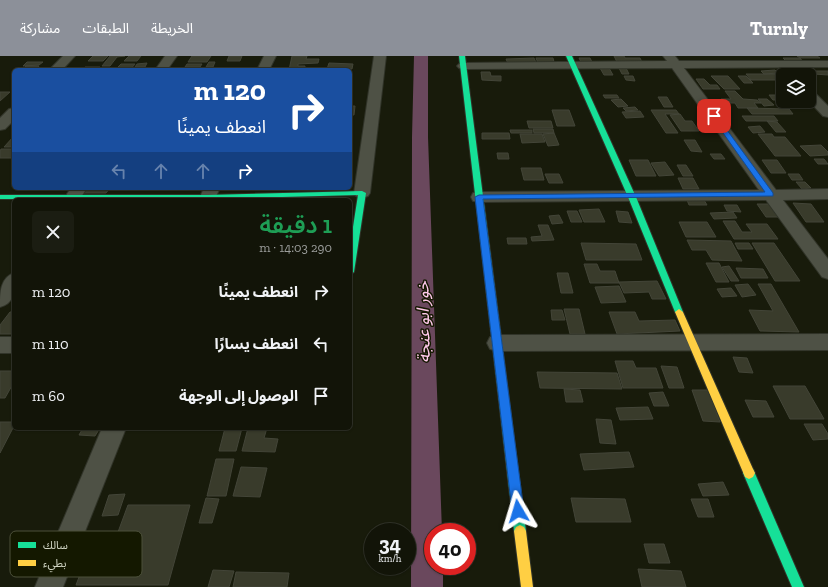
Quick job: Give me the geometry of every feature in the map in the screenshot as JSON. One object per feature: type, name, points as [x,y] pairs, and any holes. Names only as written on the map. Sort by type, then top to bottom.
[{"type":"street","points":[[57,68],[69,56]]},
{"type":"street","points":[[162,68],[171,56]]},
{"type":"street","points":[[264,68],[270,56]]},
{"type":"street","points":[[352,259],[380,56]]},
{"type":"street","points":[[772,56],[785,68]]},
{"type":"street","points":[[672,60],[828,272]]},
{"type":"street","points":[[528,587],[462,61],[672,60],[781,64],[828,64]]},
{"type":"street","points":[[571,61],[632,197],[692,343],[798,587]]},
{"type":"street","points":[[816,101],[828,113]]},
{"type":"street","points":[[0,126],[12,114]]},
{"type":"street","points":[[0,197],[362,193]]},
{"type":"street","points":[[479,197],[632,197],[828,194]]},
{"type":"street","points":[[0,300],[12,283]]},
{"type":"street","points":[[497,343],[828,342]]},
{"type":"street","points":[[0,345],[12,345]]},
{"type":"street","points":[[72,531],[113,430]]},
{"type":"street","points":[[49,587],[53,577]]},
{"type":"building","points":[[93,56],[108,56],[103,61],[88,61]]},
{"type":"building","points":[[110,56],[125,56],[117,57],[110,66],[102,66]]},
{"type":"building","points":[[129,56],[141,56],[137,61],[124,61]]},
{"type":"building","points":[[192,56],[211,56],[207,62],[188,62]]},
{"type":"building","points":[[229,56],[242,56],[240,61],[227,61]]},
{"type":"building","points":[[292,56],[307,56],[306,59],[319,59],[318,63],[298,64],[298,66],[305,66],[305,68],[289,68]]},
{"type":"building","points":[[614,56],[640,58],[642,62],[619,66]]},
{"type":"building","points":[[797,56],[817,56],[820,58],[800,58]]},
{"type":"building","points":[[534,58],[538,67],[510,68],[506,59]]},
{"type":"building","points":[[536,58],[553,58],[555,66],[538,63]]},
{"type":"building","points":[[579,58],[590,58],[592,62],[581,62]]},
{"type":"building","points":[[783,58],[800,58],[803,62],[786,61]]},
{"type":"building","points":[[27,62],[43,62],[39,65],[23,66]]},
{"type":"building","points":[[209,62],[215,62],[213,67],[206,67]]},
{"type":"building","points":[[147,63],[145,67],[135,67],[137,64]]},
{"type":"building","points":[[329,63],[353,64],[352,69],[327,68]]},
{"type":"building","points":[[121,64],[135,64],[132,68],[117,68]]},
{"type":"building","points":[[187,64],[202,64],[200,67],[185,67]]},
{"type":"building","points":[[26,66],[39,66],[38,68],[24,68]]},
{"type":"building","points":[[85,67],[100,67],[99,68],[84,68]]},
{"type":"building","points":[[600,68],[609,68],[613,75],[604,75]]},
{"type":"building","points":[[619,68],[626,68],[629,74],[622,74]]},
{"type":"building","points":[[775,70],[776,73],[764,74],[761,71]]},
{"type":"building","points":[[816,71],[828,71],[828,75],[816,74]]},
{"type":"building","points":[[481,72],[490,72],[491,76],[501,76],[501,81],[482,80]]},
{"type":"building","points":[[746,74],[776,74],[776,80],[751,80]]},
{"type":"building","points":[[624,76],[633,76],[635,81],[626,80]]},
{"type":"building","points":[[711,76],[728,76],[740,89],[724,89]]},
{"type":"building","points":[[738,76],[746,76],[753,83],[744,83]]},
{"type":"building","points":[[696,79],[704,79],[710,85],[717,85],[720,89],[703,89]]},
{"type":"building","points":[[725,91],[735,91],[743,99],[757,100],[761,103],[754,103],[758,108],[738,108],[735,103],[724,103],[721,99],[731,99]]},
{"type":"building","points":[[0,92],[10,92],[0,101]]},
{"type":"building","points":[[603,95],[617,95],[619,98],[605,98]]},
{"type":"building","points":[[769,95],[776,95],[776,100],[773,100]]},
{"type":"building","points":[[658,97],[667,97],[673,107],[664,107]]},
{"type":"building","points":[[621,99],[628,106],[618,107],[611,100]]},
{"type":"building","points":[[758,99],[767,99],[774,105],[764,106]]},
{"type":"building","points":[[352,106],[355,106],[354,115],[352,115]]},
{"type":"building","points":[[635,107],[638,110],[626,111],[623,108]]},
{"type":"building","points":[[747,108],[789,109],[793,114],[752,114]]},
{"type":"building","points":[[552,110],[569,110],[575,126],[557,126]]},
{"type":"building","points":[[651,110],[676,110],[679,114],[665,114],[678,133],[666,133]]},
{"type":"building","points":[[640,111],[644,117],[626,118],[622,112]]},
{"type":"building","points":[[680,114],[685,121],[692,121],[699,131],[681,131],[670,115]]},
{"type":"building","points":[[742,116],[774,116],[778,121],[746,121]]},
{"type":"building","points":[[527,121],[551,121],[553,128],[529,128]]},
{"type":"building","points":[[767,121],[777,122],[786,132],[776,132]]},
{"type":"building","points":[[760,126],[765,132],[753,133],[748,127]]},
{"type":"building","points":[[533,129],[553,129],[554,133],[534,133]]},
{"type":"building","points":[[510,130],[532,130],[532,133],[511,133]]},
{"type":"building","points":[[482,133],[509,133],[510,139],[482,139]]},
{"type":"building","points":[[554,133],[559,145],[548,146],[543,134]]},
{"type":"building","points":[[520,134],[542,134],[545,142],[522,143]]},
{"type":"building","points":[[758,134],[772,134],[774,137],[785,137],[801,156],[775,156]]},
{"type":"building","points":[[12,138],[12,147],[4,147]]},
{"type":"building","points":[[684,140],[695,140],[702,152],[691,151]]},
{"type":"building","points":[[821,145],[828,152],[828,155],[810,156],[800,146]]},
{"type":"building","points":[[1,149],[12,149],[12,158],[0,158]]},
{"type":"building","points":[[497,153],[508,153],[509,159],[498,159]]},
{"type":"building","points":[[710,154],[721,154],[725,159],[714,159]]},
{"type":"building","points":[[814,159],[824,159],[828,164],[818,164]]},
{"type":"building","points":[[629,160],[648,160],[656,176],[636,176]]},
{"type":"building","points":[[762,160],[777,160],[786,173],[771,173]]},
{"type":"building","points":[[665,162],[674,175],[659,176],[651,163]]},
{"type":"building","points":[[677,165],[686,165],[693,176],[683,176]]},
{"type":"building","points":[[521,168],[541,168],[544,180],[524,180]]},
{"type":"building","points":[[545,174],[559,174],[563,183],[549,183]]},
{"type":"building","points":[[788,174],[799,174],[803,180],[792,180]]},
{"type":"building","points":[[678,178],[693,178],[699,189],[683,189]]},
{"type":"building","points":[[796,182],[805,182],[811,188],[802,189]]},
{"type":"building","points":[[82,190],[108,190],[106,193],[80,193]]},
{"type":"building","points":[[687,200],[704,200],[707,205],[689,205]]},
{"type":"building","points":[[793,203],[811,204],[824,222],[806,222]]},
{"type":"building","points":[[757,204],[769,204],[778,217],[766,217]]},
{"type":"building","points":[[724,205],[737,205],[741,212],[727,211]]},
{"type":"building","points":[[599,209],[605,222],[584,222],[579,210]]},
{"type":"building","points":[[567,211],[577,211],[582,222],[571,222]]},
{"type":"building","points":[[616,211],[628,212],[632,223],[619,222]]},
{"type":"building","points":[[733,212],[737,218],[714,219],[710,213]]},
{"type":"building","points":[[559,215],[563,223],[552,224],[549,216]]},
{"type":"building","points":[[723,221],[735,221],[742,232],[752,232],[746,224],[767,224],[778,239],[734,239]]},
{"type":"building","points":[[679,222],[707,222],[716,237],[686,237]]},
{"type":"building","points":[[538,225],[548,225],[554,240],[532,241],[531,237],[542,236]]},
{"type":"building","points":[[507,238],[526,238],[527,244],[508,244]]},
{"type":"building","points":[[687,240],[731,241],[742,261],[712,260],[706,250],[692,250]]},
{"type":"building","points":[[581,243],[636,244],[642,260],[586,260]]},
{"type":"building","points":[[735,243],[749,243],[753,249],[738,249]]},
{"type":"building","points":[[752,243],[774,243],[800,281],[775,281]]},
{"type":"building","points":[[706,263],[719,263],[729,282],[716,282]]},
{"type":"building","points":[[584,264],[597,264],[600,271],[615,271],[619,283],[590,283]]},
{"type":"building","points":[[729,266],[739,281],[731,281],[722,267]]},
{"type":"building","points":[[736,268],[763,269],[768,278],[741,278]]},
{"type":"building","points":[[557,273],[568,273],[573,293],[561,293]]},
{"type":"building","points":[[657,281],[666,299],[652,299],[649,292],[624,293],[619,282]]},
{"type":"building","points":[[748,284],[756,295],[742,297],[735,285]]},
{"type":"building","points":[[758,284],[771,284],[799,332],[760,331],[749,310],[773,311]]},
{"type":"building","points":[[619,286],[626,302],[601,303],[595,287]]},
{"type":"building","points":[[731,288],[737,296],[722,297],[717,289]]},
{"type":"building","points":[[564,309],[579,309],[585,334],[570,334]]},
{"type":"building","points":[[551,310],[562,310],[565,320],[552,320]]},
{"type":"building","points":[[10,312],[12,312],[12,334],[0,334],[0,325]]},
{"type":"building","points":[[609,312],[635,312],[639,321],[675,320],[680,331],[617,334]]},
{"type":"building","points":[[733,357],[747,358],[753,373],[739,372]]},
{"type":"building","points":[[615,361],[633,361],[636,368],[656,368],[663,388],[623,388]]},
{"type":"building","points":[[661,366],[677,367],[684,388],[669,388]]},
{"type":"building","points":[[0,371],[12,371],[12,386],[5,398],[0,398]]},
{"type":"building","points":[[537,372],[617,373],[622,389],[540,388]]},
{"type":"building","points":[[773,386],[805,386],[824,419],[790,419]]},
{"type":"building","points":[[564,389],[580,390],[583,402],[566,402]]},
{"type":"building","points":[[692,390],[708,390],[720,422],[703,421]]},
{"type":"building","points":[[663,392],[669,406],[654,406],[649,393]]},
{"type":"building","points":[[745,400],[766,401],[774,417],[753,417]]},
{"type":"building","points":[[648,407],[653,419],[620,420],[616,408]]},
{"type":"building","points":[[596,419],[611,420],[616,444],[600,443]]},
{"type":"building","points":[[0,422],[12,422],[12,430],[0,453]]},
{"type":"building","points":[[804,424],[822,424],[828,434],[828,439],[813,440]]},
{"type":"building","points":[[82,430],[99,430],[95,436],[79,435]]},
{"type":"building","points":[[224,430],[241,430],[236,451],[219,451]]},
{"type":"building","points":[[247,430],[266,430],[264,438],[278,439],[275,452],[242,451]]},
{"type":"building","points":[[629,452],[634,467],[584,470],[580,454]]},
{"type":"building","points":[[216,459],[234,459],[226,496],[207,496]]},
{"type":"building","points":[[241,467],[267,468],[260,497],[233,496]]},
{"type":"building","points":[[723,482],[729,495],[703,496],[698,484]]},
{"type":"building","points":[[125,494],[118,515],[102,516],[109,495]]},
{"type":"building","points":[[206,498],[219,499],[212,523],[199,523]]},
{"type":"building","points":[[571,498],[625,499],[631,522],[576,522]]},
{"type":"building","points":[[691,499],[708,499],[714,517],[698,517]]},
{"type":"building","points":[[128,505],[190,505],[168,585],[76,585],[79,577],[142,577],[142,531],[118,531]]},
{"type":"building","points":[[644,544],[664,544],[670,563],[649,563]]},
{"type":"building","points":[[638,569],[681,571],[686,587],[642,587]]},
{"type":"building","points":[[213,570],[234,571],[229,587],[208,587]]},
{"type":"building","points":[[236,572],[289,573],[287,587],[233,587]]},
{"type":"waterway","name":"خور ابو عنجة","points":[[421,56],[420,137],[427,587]]},
{"type":"traffic: fast","points":[[462,56],[520,531]]},
{"type":"traffic: fast","points":[[569,56],[632,197],[679,312]]},
{"type":"traffic: fast","points":[[0,197],[208,197],[362,193],[352,259]]},
{"type":"traffic: fast","points":[[749,473],[798,587]]},
{"type":"traffic: slow","points":[[679,312],[749,473]]},
{"type":"traffic: slow","points":[[520,531],[527,587]]},
{"type":"route","points":[[518,511],[479,197],[770,195],[714,116]]}]
